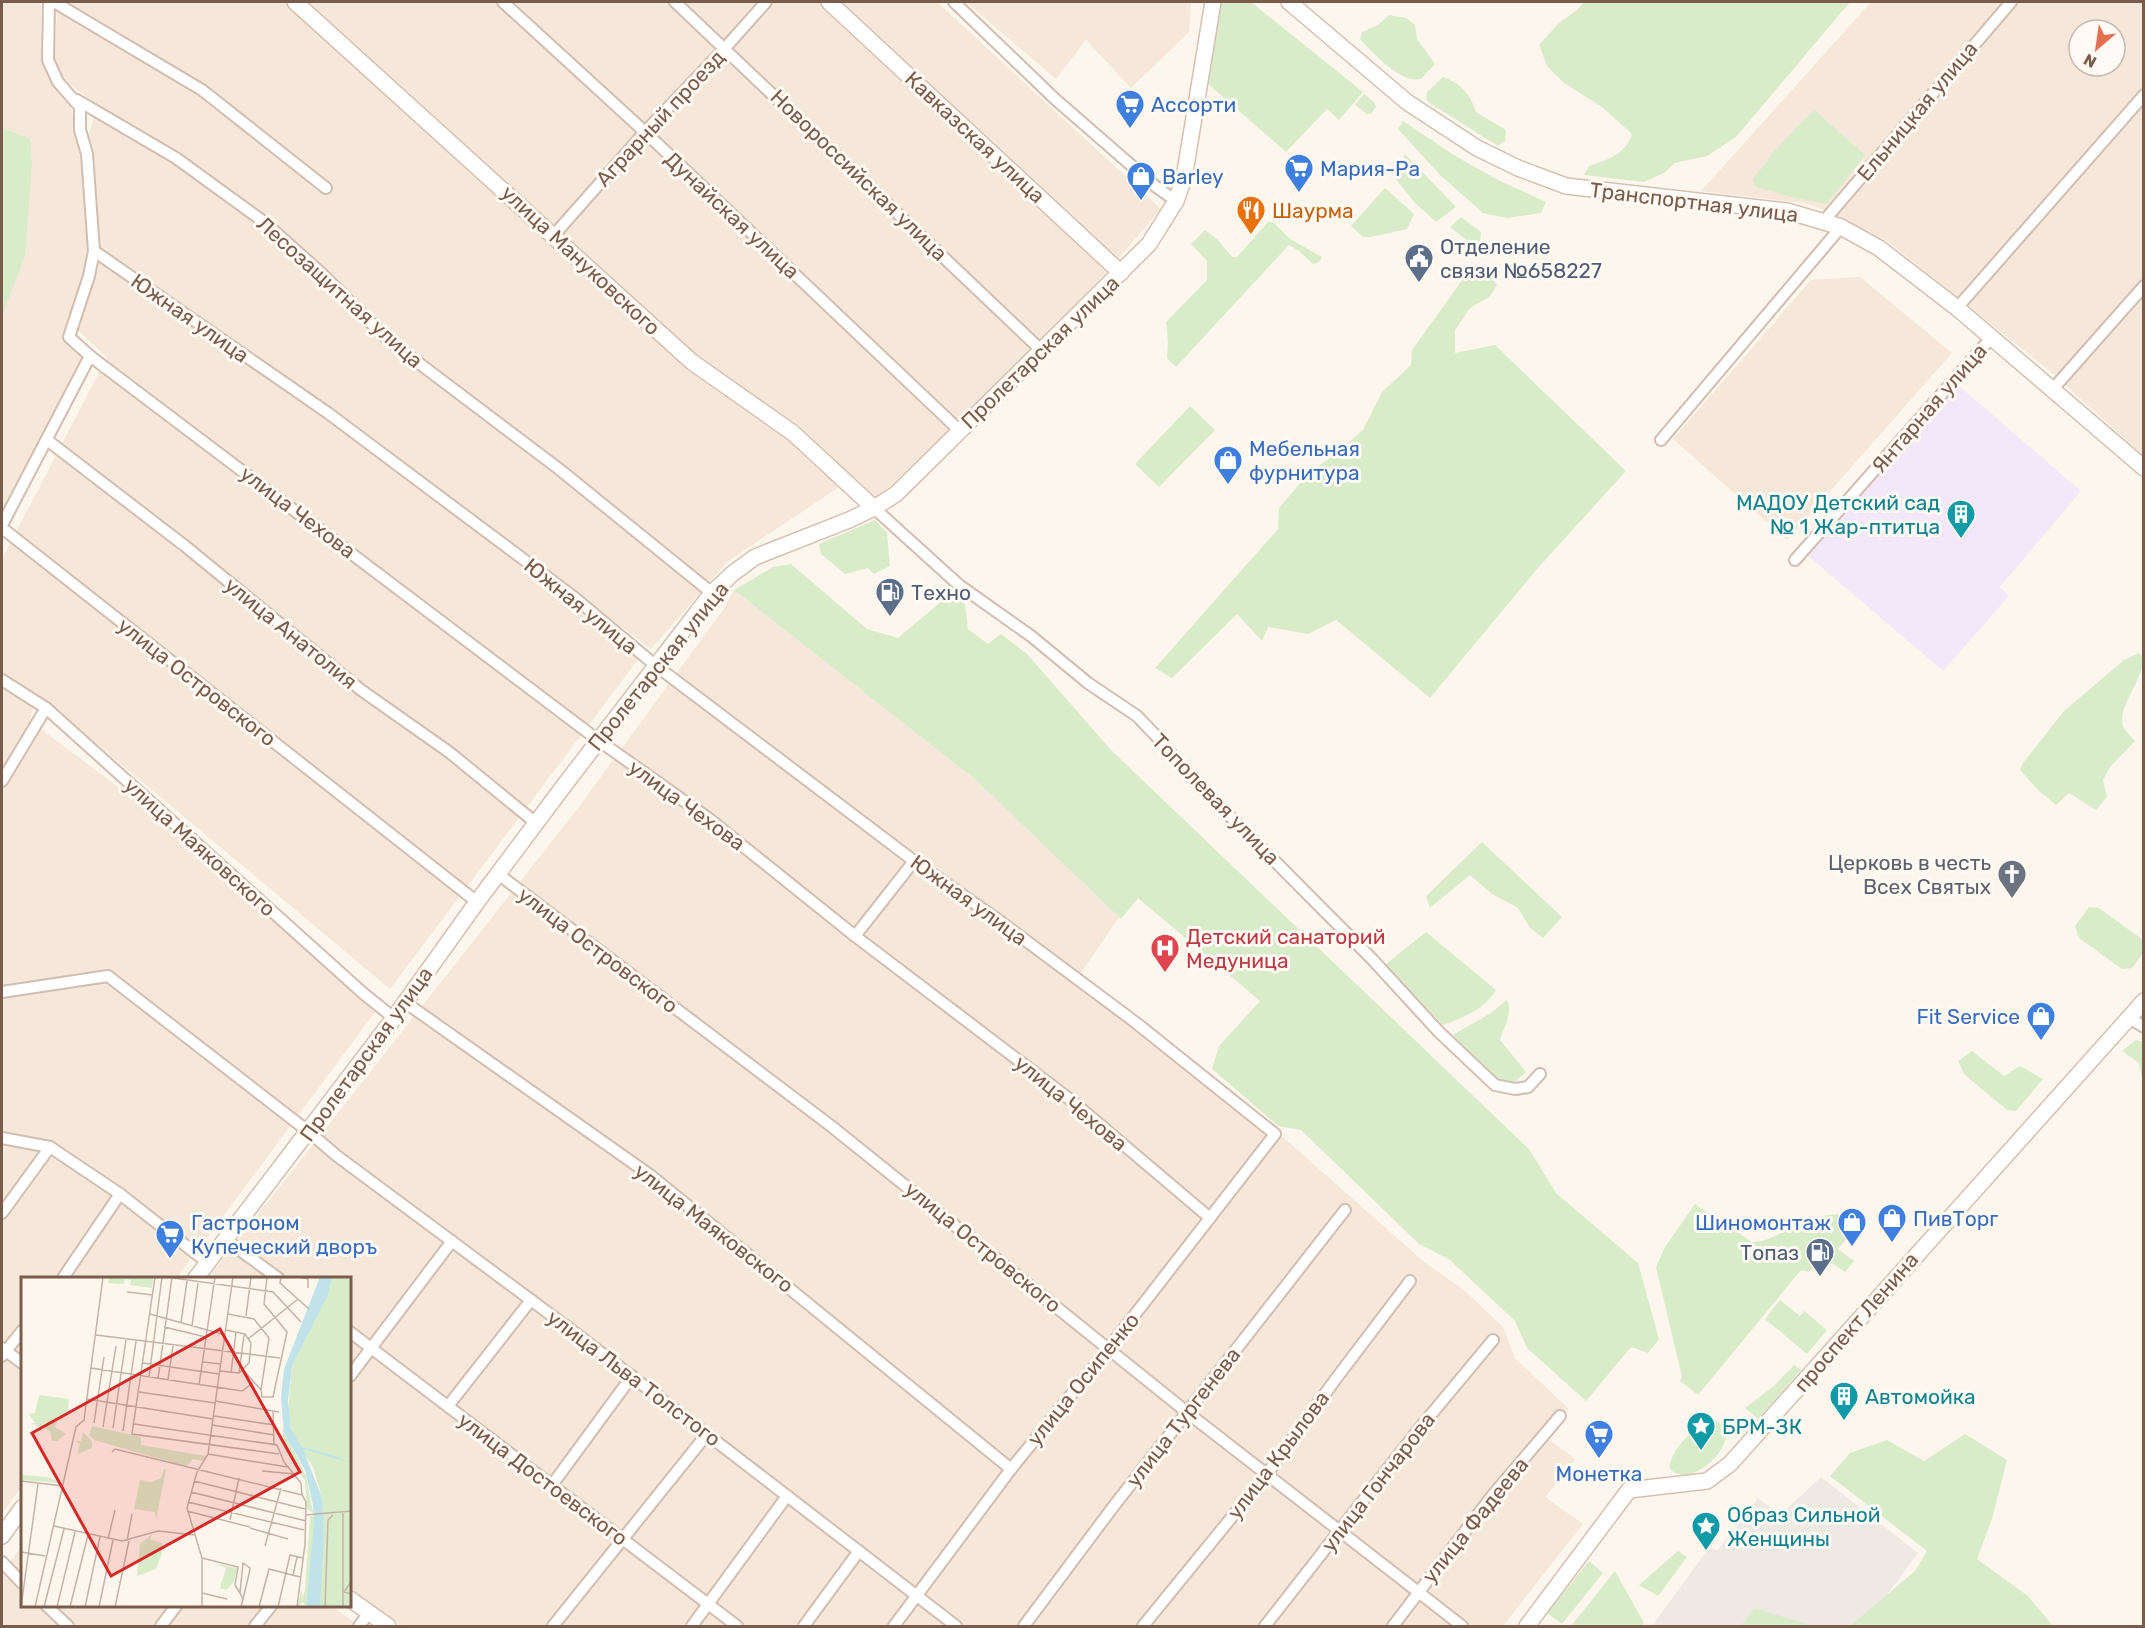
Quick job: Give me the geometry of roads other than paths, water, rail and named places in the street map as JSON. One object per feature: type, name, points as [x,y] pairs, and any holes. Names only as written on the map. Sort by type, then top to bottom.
[{"type":"street","points":[[49,2],[48,60],[58,82],[80,107],[80,130],[87,153],[94,251]]},
{"type":"street","points":[[54,2],[202,90],[326,188]]},
{"type":"street","name":"улица Мануковского","points":[[295,2],[692,362],[793,433],[874,508]]},
{"type":"street","name":"Дунайская улица","points":[[503,2],[645,132],[959,430]]},
{"type":"street","name":"Новороссийская улица","points":[[675,2],[1041,350]]},
{"type":"street","name":"Аграрный проезд","points":[[554,235],[645,132],[766,2]]},
{"type":"street","name":"Кавказская улица","points":[[829,2],[1121,273]]},
{"type":"street","points":[[954,2],[1058,102],[1155,186],[1176,201]]},
{"type":"street","name":"Пролетарская улица","points":[[197,1277],[406,1003],[477,902],[598,740],[712,593],[732,574],[756,557],[874,508],[896,494],[1149,244],[1176,201],[1184,178],[1213,2]]},
{"type":"street","name":"Транспортная улица","points":[[1289,2],[1407,102],[1477,148],[1518,168],[1566,186],[1787,211],[1841,227],[1879,248],[1957,308],[2144,468]]},
{"type":"street","name":"Ельницкая улица","points":[[1823,222],[2011,2]]},
{"type":"street","points":[[1957,308],[2144,95]]},
{"type":"street","name":"Лесозащитная улица","points":[[70,96],[176,158],[264,222],[321,273],[387,339],[559,469],[712,593]]},
{"type":"street","points":[[1660,440],[1841,227]]},
{"type":"street","name":"улица Чехова","points":[[94,251],[89,276],[69,337],[90,356],[598,740],[708,818],[855,936],[1072,1101],[1210,1218]]},
{"type":"street","name":"Южная улица","points":[[94,251],[328,413],[575,598],[655,665],[914,861],[1001,922],[1135,1022],[1275,1134]]},
{"type":"street","points":[[2052,390],[2144,286]]},
{"type":"street","name":"Янтарная улица","points":[[1795,560],[1992,337]]},
{"type":"street","points":[[2,526],[90,356]]},
{"type":"street","name":"улица Анатолия","points":[[47,440],[185,546],[361,690],[449,752],[536,823]]},
{"type":"street","name":"Тополевая улица","points":[[874,508],[959,585],[1031,636],[1088,683],[1137,717],[1187,773],[1372,959],[1439,1032],[1495,1085],[1515,1089],[1528,1087],[1540,1074]]},
{"type":"street","name":"улица Островского","points":[[2,526],[477,902]]},
{"type":"street","name":"улица Маяковского","points":[[2,680],[46,708],[329,963],[394,1018]]},
{"type":"street","points":[[2,781],[46,708]]},
{"type":"street","points":[[855,936],[914,861]]},
{"type":"street","name":"улица Островского","points":[[498,874],[831,1126],[1188,1412],[1462,1626]]},
{"type":"street","name":"улица Льва Толстого","points":[[2,992],[108,976],[337,1156],[632,1376],[956,1626]]},
{"type":"street","name":"проспект Ленина","points":[[1527,1626],[1629,1490],[1707,1481],[1730,1464],[2144,1001]]},
{"type":"street","name":"улица Маяковского","points":[[406,1003],[650,1175],[1011,1469]]},
{"type":"street","points":[[2129,1018],[2144,1027]]},
{"type":"street","name":"улица Осипенко","points":[[894,1626],[1011,1469],[1109,1348],[1275,1134]]},
{"type":"street","points":[[2,1138],[50,1147],[120,1194],[208,1263]]},
{"type":"street","points":[[2,1213],[50,1147]]},
{"type":"street","points":[[64,1277],[120,1194]]},
{"type":"street","name":"улица Тургенева","points":[[1024,1626],[1113,1507],[1345,1210]]},
{"type":"street","points":[[226,1240],[277,1277]]},
{"type":"street","points":[[351,1375],[452,1242]]},
{"type":"street","name":"улица Крылова","points":[[1143,1626],[1267,1474],[1410,1281]]},
{"type":"street","points":[[448,1407],[531,1300]]},
{"type":"street","points":[[21,1332],[3,1352],[21,1362]]},
{"type":"street","name":"улица Достоевского","points":[[351,1333],[736,1626]]},
{"type":"street","name":"улица Гончарова","points":[[1265,1626],[1419,1429],[1493,1340]]},
{"type":"street","points":[[552,1485],[632,1376]]},
{"type":"street","name":"улица Фадеева","points":[[1393,1626],[1492,1496],[1560,1416]]},
{"type":"street","points":[[553,1626],[707,1434]]},
{"type":"street","points":[[692,1626],[787,1496]]},
{"type":"street","points":[[2,1536],[21,1509]]},
{"type":"street","points":[[804,1626],[859,1551]]},
{"type":"street","points":[[2,1562],[21,1581]]},
{"type":"street","points":[[351,1600],[388,1626]]},
{"type":"street","points":[[48,1607],[68,1626]]},
{"type":"street","points":[[161,1626],[175,1607]]},
{"type":"street","points":[[255,1626],[269,1607]]},
{"type":"street","points":[[359,1626],[369,1613]]},
{"type":"place","name":"Ассорти","points":[[1130,130]]},
{"type":"place","name":"Мария-Ра","points":[[1299,194]]},
{"type":"place","name":"Barley","points":[[1141,202]]},
{"type":"place","name":"Шаурма","points":[[1251,236]]},
{"type":"place","name":"Отделение связи №658227","points":[[1419,284]]},
{"type":"place","name":"Мебельная фурнитура","points":[[1228,486]]},
{"type":"place","name":"МАДОУ Детский сад № 1 Жар-птитца","points":[[1961,540]]},
{"type":"place","name":"Техно","points":[[890,618]]},
{"type":"place","name":"Церковь в честь Всех Святых","points":[[2012,900]]},
{"type":"place","name":"Детский санаторий Медуница","points":[[1165,974]]},
{"type":"place","name":"Fit Service","points":[[2041,1042]]},
{"type":"place","name":"ПивТорг","points":[[1892,1244]]},
{"type":"place","name":"Шиномонтаж","points":[[1852,1248]]},
{"type":"place","name":"Гастроном Купеческий дворъ","points":[[170,1260]]},
{"type":"place","name":"Топаз","points":[[1820,1278]]},
{"type":"place","name":"Автомойка","points":[[1844,1422]]},
{"type":"place","name":"БРМ-ЗК","points":[[1701,1452]]},
{"type":"place","name":"Монетка","points":[[1599,1460]]},
{"type":"place","name":"Образ Сильной Женщины","points":[[1706,1552]]}]
